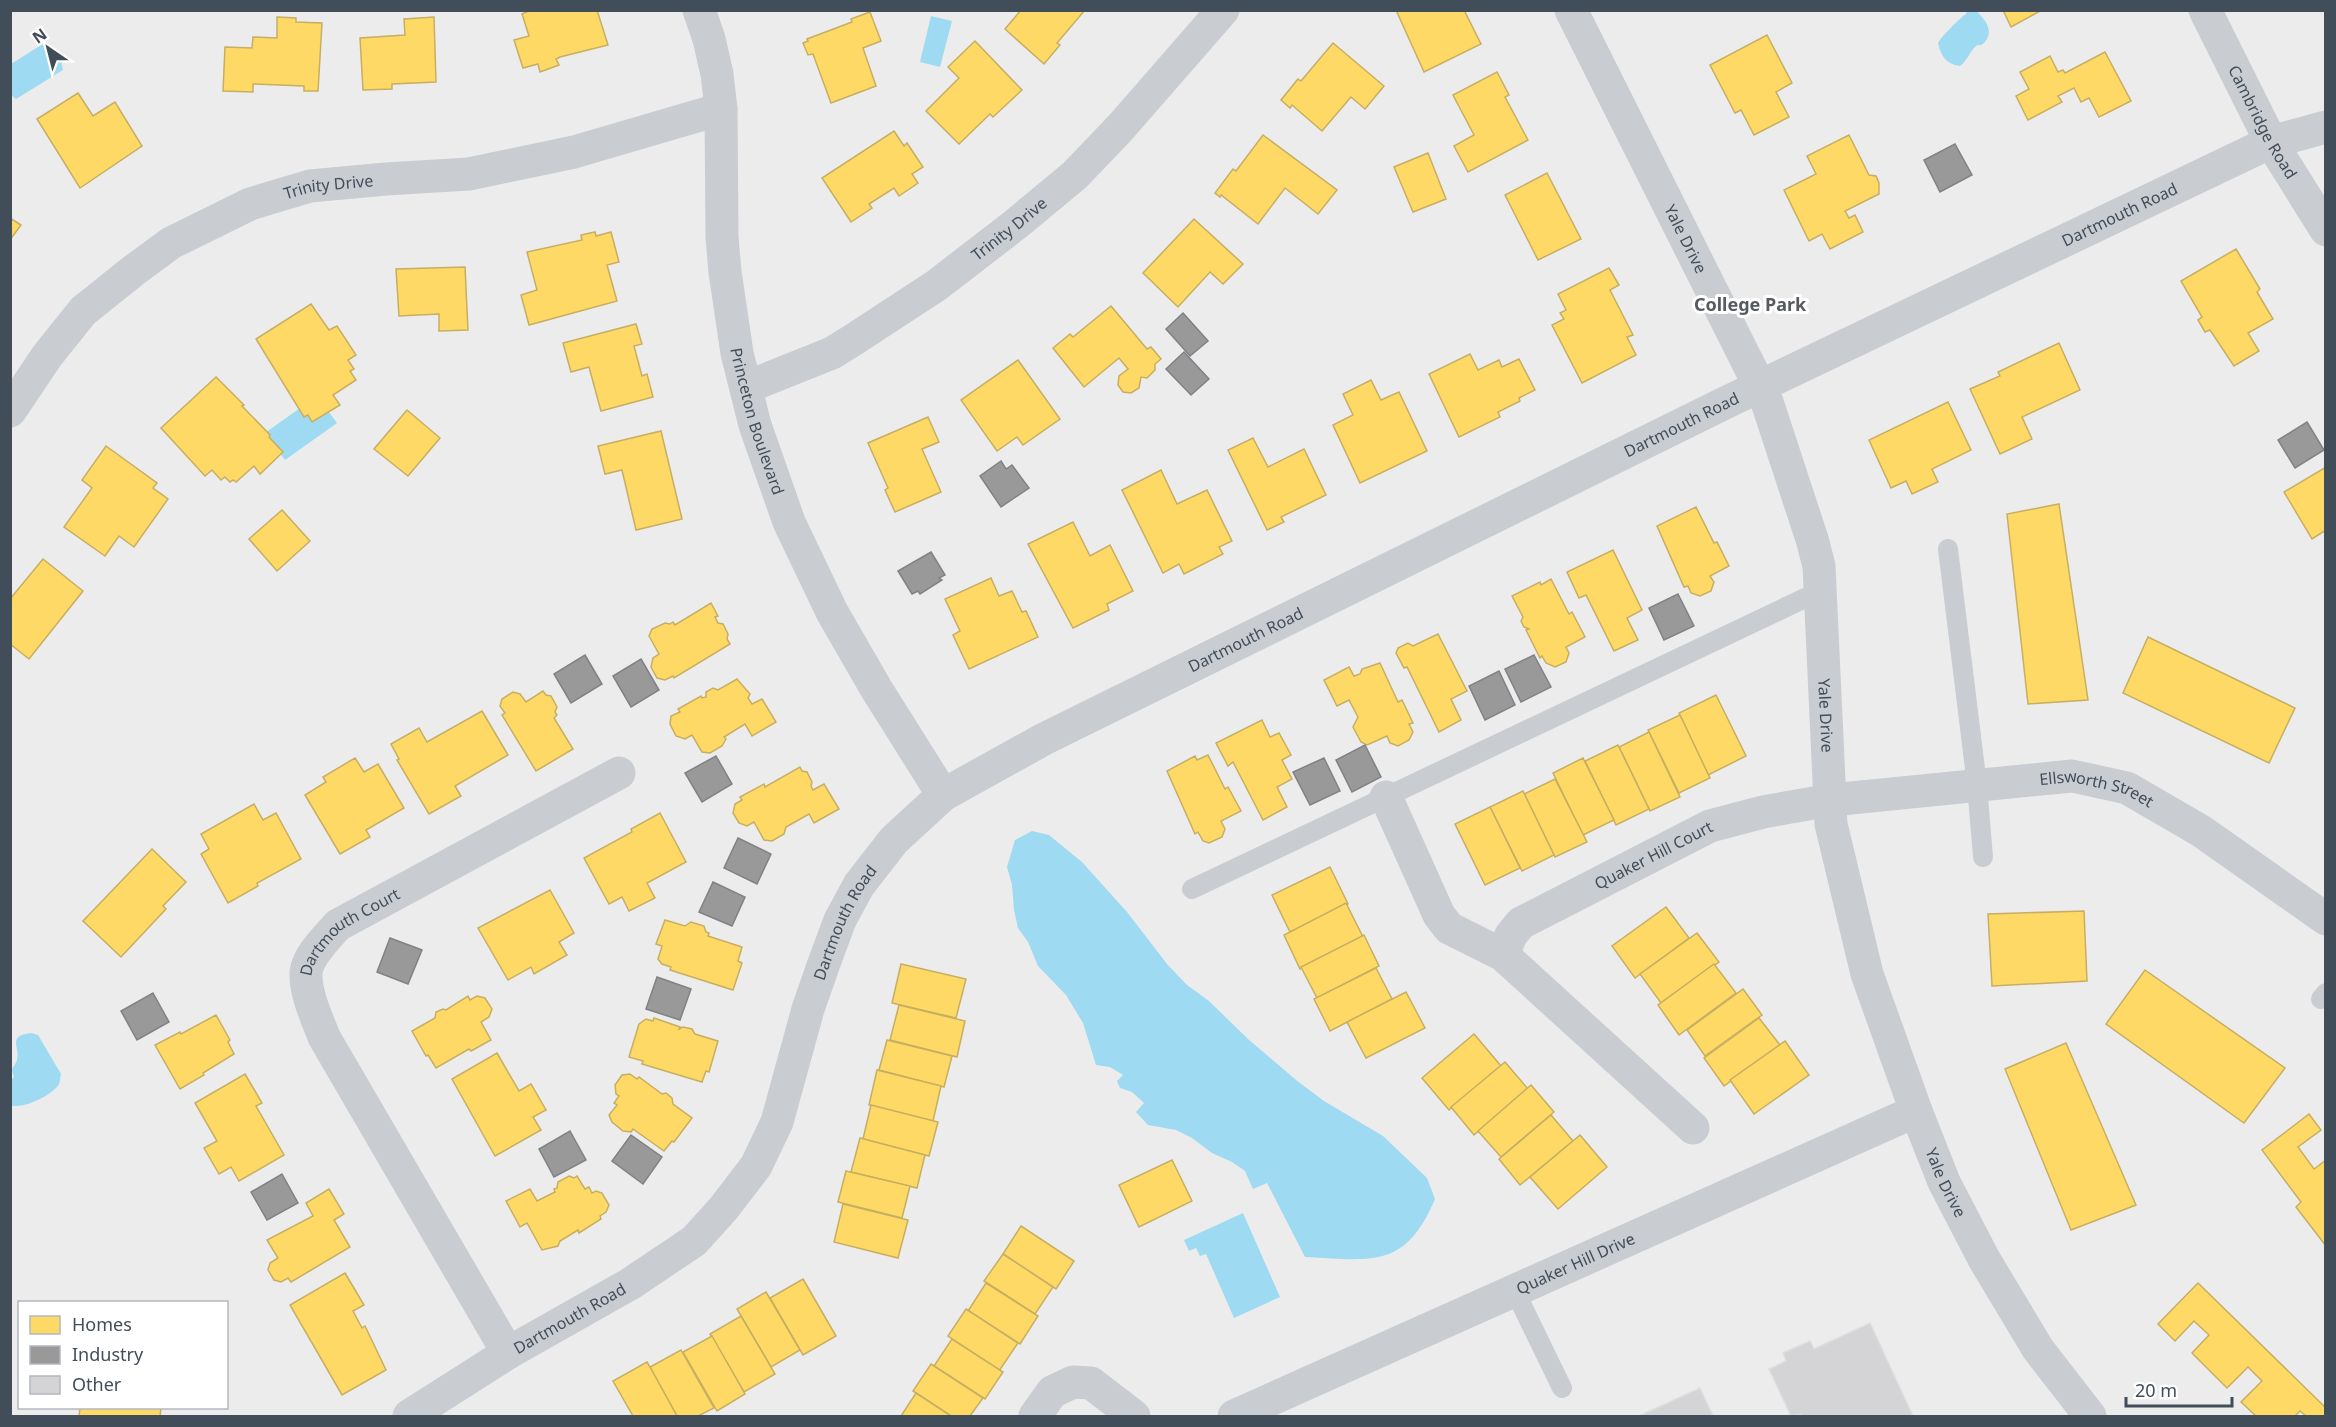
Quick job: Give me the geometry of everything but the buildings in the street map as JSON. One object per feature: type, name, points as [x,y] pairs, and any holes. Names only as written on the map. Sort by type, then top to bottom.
[{"type":"street","name":"Princeton Boulevard","points":[[699,10],[717,74],[721,109],[722,237],[737,353],[755,425],[789,522],[832,612],[877,690],[943,795]]},
{"type":"street","name":"Trinity Drive","points":[[747,387],[832,352],[853,340],[937,285],[1016,224],[1075,176],[1223,10]]},
{"type":"street","name":"Yale Drive","points":[[1571,10],[1766,399],[1812,539],[1819,566],[1831,824],[1868,974],[1916,1112],[1944,1182],[1984,1259],[2038,1349],[2090,1416]]},
{"type":"street","name":"Cambridge Road","points":[[2205,10],[2271,142],[2325,230]]},
{"type":"street","name":"Trinity Drive","points":[[13,400],[83,311],[171,243],[250,204],[310,186],[469,174],[574,152],[721,109]]},
{"type":"street","name":"Dartmouth Road","points":[[409,1416],[508,1353],[630,1284],[694,1241],[750,1175],[777,1122],[808,1009],[840,920],[860,885],[894,840],[943,795],[1044,739],[1760,386],[2271,142],[2325,127]]},
{"type":"street","name":"Dartmouth Court","points":[[508,1353],[324,1037],[310,996],[306,971],[320,945],[338,925],[619,773]]},
{"type":"street","name":"Ellsworth Street","points":[[1831,800],[2072,776],[2127,788],[2201,831],[2325,920]]},
{"type":"street","points":[[1386,797],[1439,915],[1449,928],[1503,955],[1693,1128]]},
{"type":"street","name":"Quaker Hill Court","points":[[1503,955],[1511,935],[1521,924],[1710,826],[1763,812],[1831,800]]},
{"type":"street","name":"Quaker Hill Drive","points":[[1234,1416],[1916,1112]]},
{"type":"street","points":[[1035,1416],[1052,1392],[1073,1382],[1091,1383],[1134,1416]]},
{"type":"lane","points":[[1948,549],[1977,785],[1983,857]]},
{"type":"lane","points":[[1192,889],[1820,591]]},
{"type":"lane","points":[[1515,1292],[1562,1388]]},
{"type":"water","points":[[1967,11],[1979,11],[1978,13],[1988,27],[1989,35],[1984,43],[1975,47],[1960,66],[1945,59],[1938,43]]},
{"type":"water","points":[[931,16],[952,21],[940,67],[920,62]]},
{"type":"water","points":[[46,42],[59,52],[63,70],[16,99],[11,95],[11,64]]},
{"type":"water","points":[[317,396],[337,423],[285,460],[265,433]]},
{"type":"water","points":[[1032,831],[1049,835],[1082,862],[1127,912],[1167,964],[1187,985],[1209,1001],[1248,1039],[1324,1101],[1383,1136],[1427,1178],[1435,1199],[1424,1222],[1411,1238],[1398,1249],[1384,1256],[1367,1259],[1305,1257],[1267,1183],[1253,1189],[1245,1171],[1232,1162],[1212,1153],[1192,1138],[1176,1130],[1148,1125],[1136,1112],[1144,1103],[1132,1092],[1120,1088],[1117,1081],[1123,1075],[1110,1067],[1096,1065],[1083,1023],[1066,995],[1038,966],[1028,942],[1018,928],[1007,867],[1015,840]]},
{"type":"water","points":[[31,1033],[38,1035],[61,1074],[59,1083],[50,1093],[37,1100],[22,1105],[10,1105],[11,1080],[14,1077],[12,1070],[18,1056],[16,1043],[19,1037]]},
{"type":"water","points":[[1243,1213],[1280,1297],[1234,1318],[1206,1254],[1200,1256],[1196,1248],[1189,1251],[1184,1240]]},
{"type":"district","name":"College Park","points":[[1750,304]]}]
